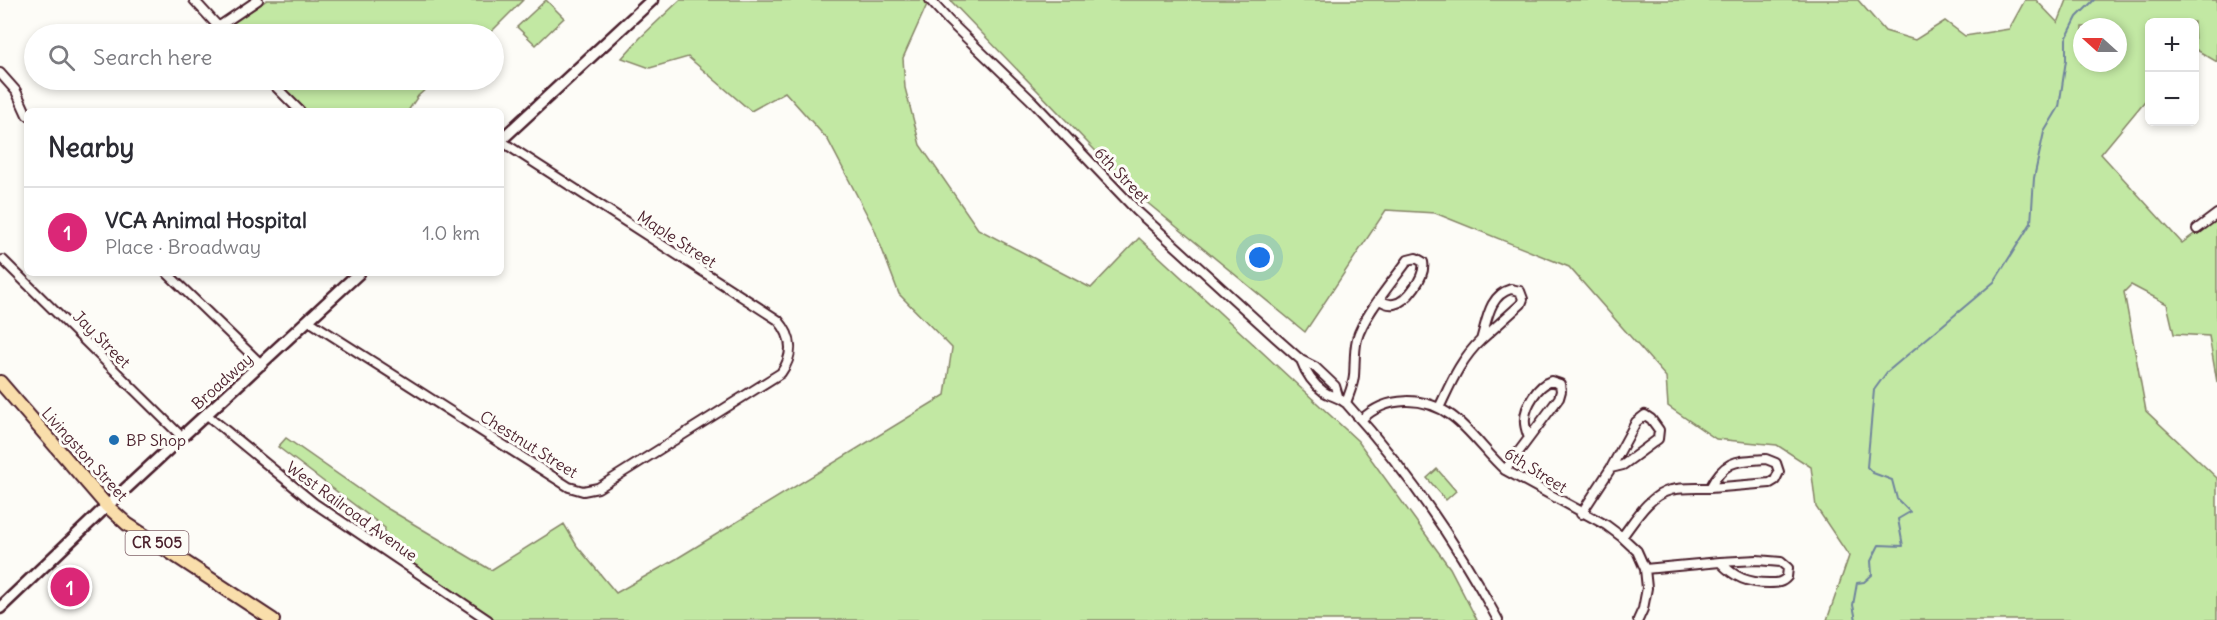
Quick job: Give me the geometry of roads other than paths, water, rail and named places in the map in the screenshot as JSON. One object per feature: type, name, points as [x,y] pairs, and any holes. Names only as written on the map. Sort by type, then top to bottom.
[{"type":"main road","name":"Livingston Street","points":[[0,382],[107,506],[127,524],[273,620]]},
{"type":"street","points":[[194,0],[215,24]]},
{"type":"street","points":[[222,24],[258,0]]},
{"type":"street","points":[[504,137],[652,0]]},
{"type":"street","name":"6th Street","points":[[930,0],[1032,101],[1137,211],[1301,360],[1315,367],[1335,386],[1338,396],[1396,460],[1428,503],[1498,620]]},
{"type":"street","points":[[0,73],[16,91],[24,108]]},
{"type":"street","points":[[279,90],[297,108]]},
{"type":"street","name":"Maple Street","points":[[504,142],[778,320],[788,333],[791,350],[786,367],[770,381]]},
{"type":"street","points":[[2198,229],[2217,214]]},
{"type":"street","points":[[1346,403],[1354,377],[1359,333],[1380,300],[1408,260],[1416,258],[1423,262],[1424,268],[1420,277],[1402,300],[1390,304],[1380,300]]},
{"type":"street","name":"Jay Street","points":[[3,260],[183,438]]},
{"type":"street","points":[[170,276],[262,364]]},
{"type":"street","name":"Broadway","points":[[0,608],[356,276]]},
{"type":"street","points":[[1439,408],[1459,366],[1470,350],[1521,304],[1523,299],[1520,291],[1516,289],[1505,291],[1494,300],[1481,340]]},
{"type":"street","name":"Chestnut Street","points":[[309,321],[569,486],[583,491],[598,488],[770,381]]},
{"type":"street","points":[[1506,470],[1558,398],[1561,387],[1558,382],[1545,383],[1529,405],[1524,420],[1529,438]]},
{"type":"street","name":"6th Street","points":[[1361,420],[1369,412],[1390,403],[1414,401],[1439,408],[1458,422],[1489,456],[1506,470],[1581,514],[1606,525],[1622,537],[1640,556],[1645,569]]},
{"type":"street","name":"West Railroad Avenue","points":[[207,415],[314,503],[488,620]]},
{"type":"street","points":[[1581,514],[1611,468],[1636,422],[1642,415],[1648,416],[1659,430],[1658,439],[1623,465],[1611,468]]},
{"type":"street","points":[[1622,537],[1648,505],[1662,493],[1676,489],[1710,488],[1770,483],[1778,476],[1778,467],[1772,460],[1767,459],[1737,461],[1722,468],[1710,488]]},
{"type":"street","points":[[1638,620],[1646,597],[1645,569],[1720,562],[1757,560],[1781,562],[1785,564],[1789,573],[1781,583],[1754,583],[1736,576],[1720,562]]},
{"type":"waterway","points":[[1856,620],[1853,605],[1857,583],[1864,582],[1872,575],[1871,561],[1879,545],[1903,546],[1898,519],[1910,512],[1897,499],[1892,480],[1873,473],[1867,467],[1874,390],[1887,372],[1994,282],[2031,223],[2034,178],[2044,132],[2059,107],[2066,60],[2066,39],[2077,17],[2094,0]]},
{"type":"place","name":"BP Shop","points":[[114,440]]},
{"type":"place","name":"VCA Animal Hospital","points":[[70,587]]}]
